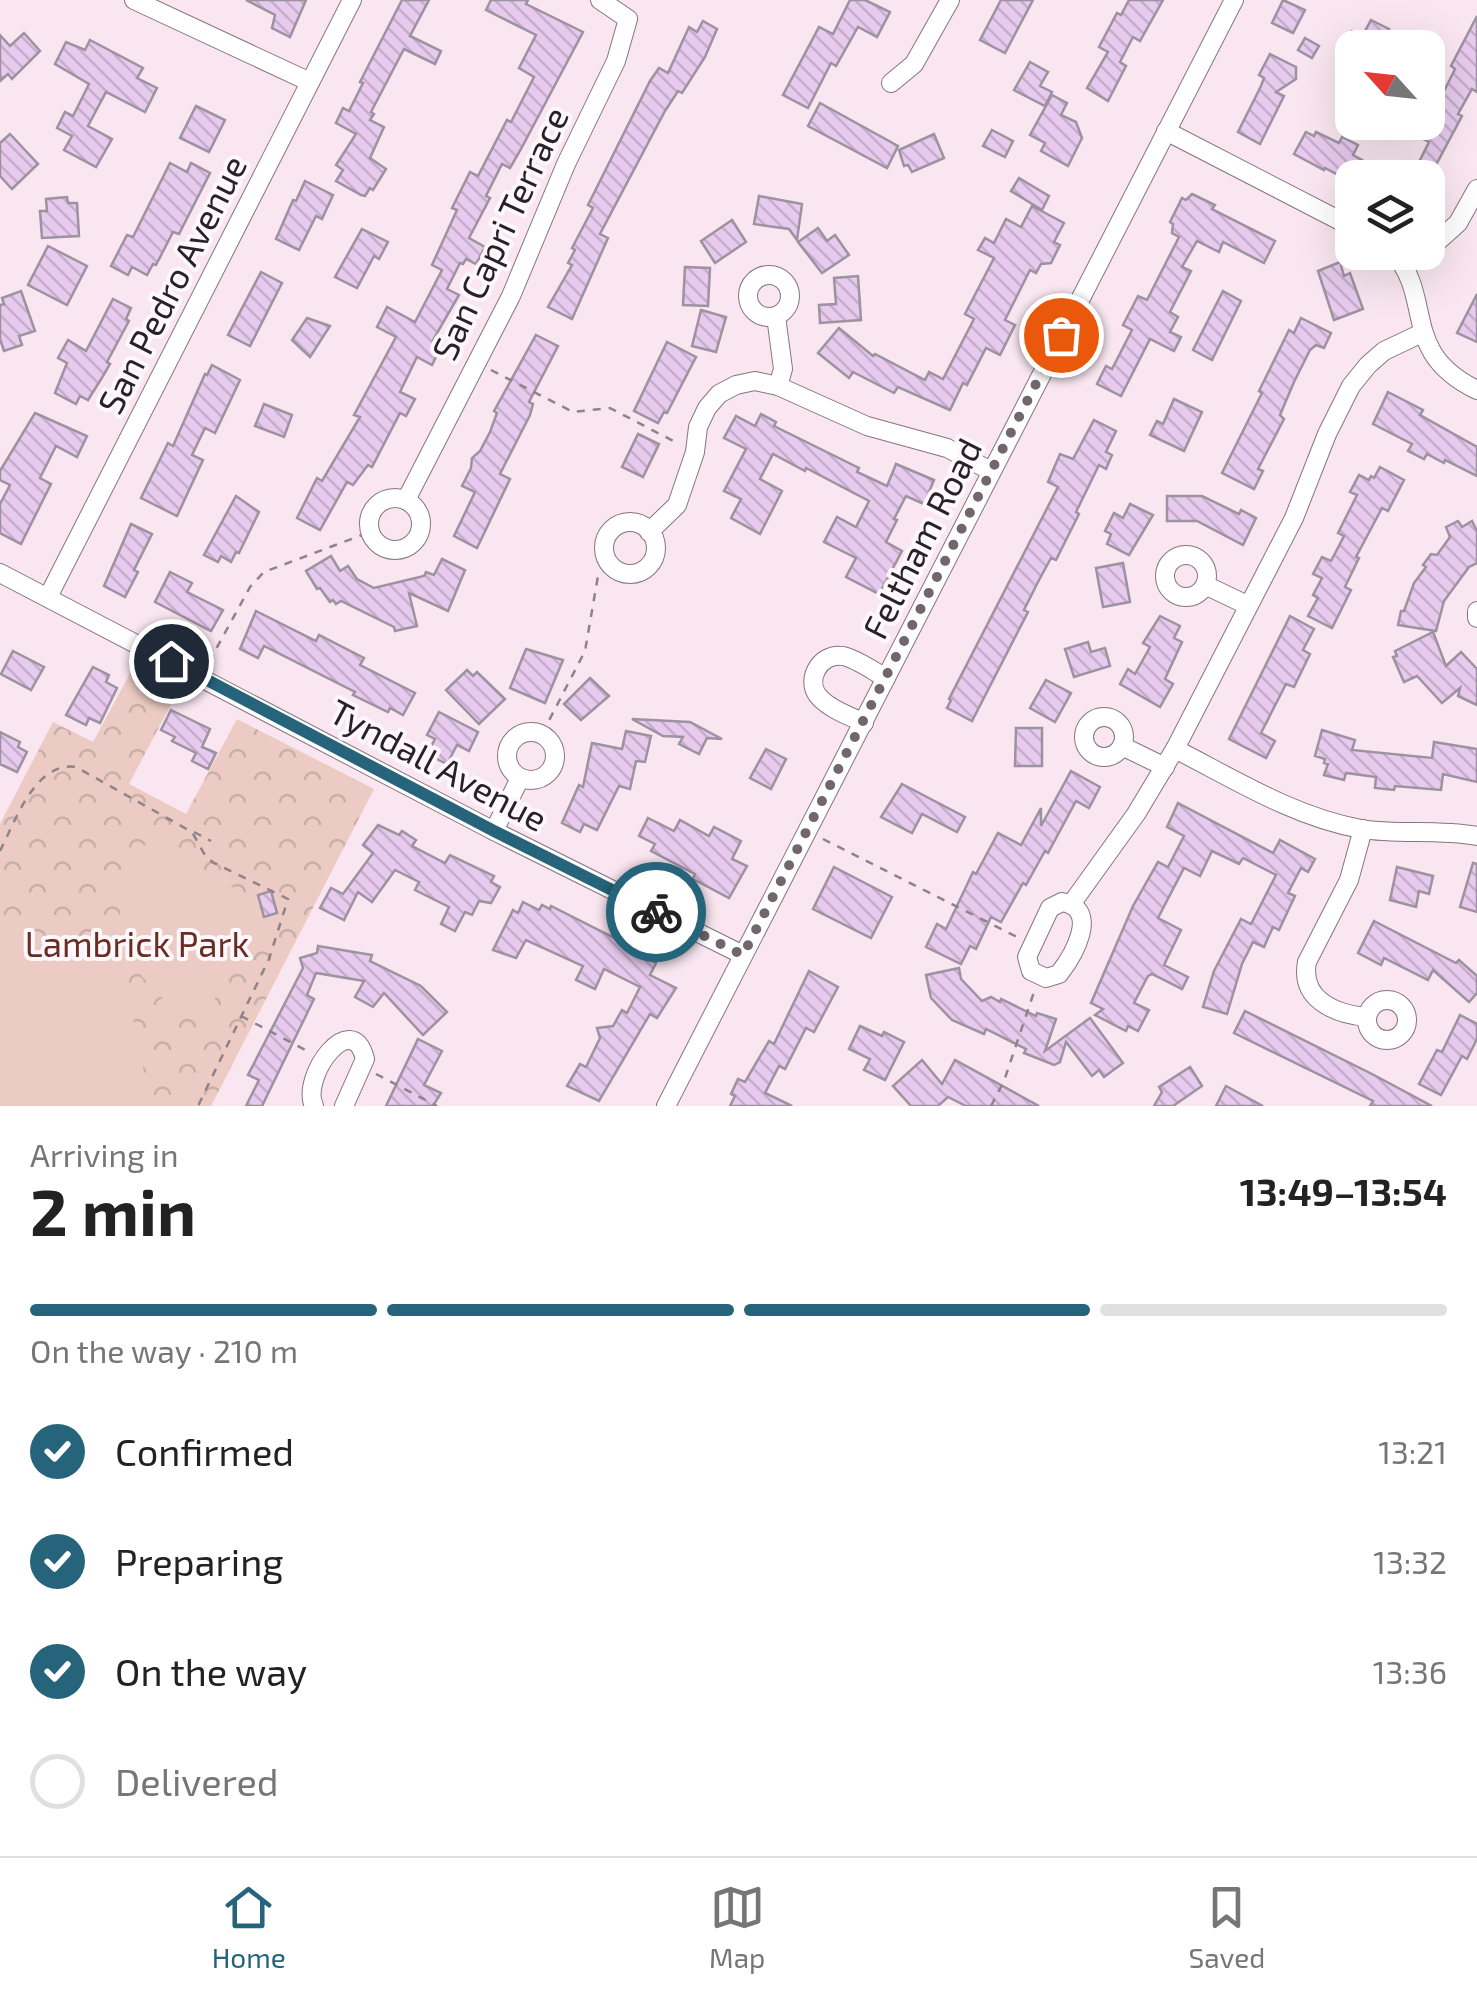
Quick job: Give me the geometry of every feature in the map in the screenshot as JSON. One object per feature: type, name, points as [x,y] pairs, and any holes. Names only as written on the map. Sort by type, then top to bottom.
[{"type":"street","points":[[134,0],[310,82]]},
{"type":"street","name":"San Pedro Avenue","points":[[48,597],[352,0]]},
{"type":"street","name":"San Capri Terrace","points":[[406,500],[511,296],[566,164],[616,61],[628,19],[600,0]]},
{"type":"street","points":[[891,83],[914,64],[950,0]]},
{"type":"street","name":"Feltham Road","points":[[666,1106],[1234,0]]},
{"type":"street","points":[[1166,131],[1335,218]]},
{"type":"street","points":[[1445,234],[1458,223],[1477,189]]},
{"type":"street","points":[[1402,270],[1422,333],[1439,362],[1477,390]]},
{"type":"street","points":[[776,316],[783,370],[778,386]]},
{"type":"street","points":[[1072,904],[1136,814],[1175,749],[1294,518],[1327,434],[1351,386],[1384,352],[1422,333]]},
{"type":"street","points":[[650,532],[678,505],[707,408],[720,394],[755,381],[778,386],[867,426],[947,448],[991,471]]},
{"type":"street","points":[[389,498],[406,500],[420,520],[417,536],[405,548],[380,546],[370,532],[368,524],[374,508],[389,498]]},
{"type":"street","points":[[628,523],[650,532],[656,546],[646,568],[624,574],[610,565],[604,542],[613,529],[628,523]]},
{"type":"street","name":"Tyndall Avenue","points":[[0,573],[494,831],[743,955]]},
{"type":"street","points":[[1205,585],[1247,606]]},
{"type":"street","points":[[864,723],[821,699],[813,685],[816,669],[827,658],[843,656],[886,678]]},
{"type":"street","points":[[525,732],[542,734],[552,745],[552,767],[542,778],[520,778],[508,766],[511,742],[525,732]]},
{"type":"street","points":[[1122,746],[1164,767]]},
{"type":"street","points":[[1175,749],[1293,808],[1363,829],[1477,836]]},
{"type":"street","points":[[494,831],[520,778]]},
{"type":"street","points":[[1363,829],[1348,880],[1304,975],[1312,994],[1321,1002],[1344,1014],[1366,1017]]},
{"type":"street","points":[[1062,902],[1072,904],[1083,924],[1080,938],[1059,974],[1053,978],[1039,976],[1027,964],[1032,944],[1050,908],[1062,902]]},
{"type":"street","points":[[314,1106],[310,1093],[324,1060],[334,1044],[350,1041],[363,1051],[364,1068],[344,1106]]},
{"type":"path","points":[[476,363],[574,412],[610,408],[695,452]]},
{"type":"path","points":[[202,677],[256,578],[272,568],[370,532]]},
{"type":"path","points":[[542,734],[585,651],[598,576],[610,565]]},
{"type":"path","points":[[0,852],[34,789],[60,766],[76,766],[211,841]]},
{"type":"path","points":[[192,832],[206,857],[214,863],[288,899]]},
{"type":"path","points":[[808,832],[1032,944]]},
{"type":"path","points":[[198,1106],[275,945],[292,890]]},
{"type":"path","points":[[991,1106],[1004,1081],[1039,976]]},
{"type":"path","points":[[240,1015],[324,1060]]},
{"type":"path","points":[[364,1068],[437,1106]]},
{"type":"green space","name":"Lambrick Park","points":[[133,668],[178,691],[129,784],[186,814],[237,719],[374,789],[211,1106],[0,1106],[0,824],[53,722],[93,742]]},
{"type":"green space","points":[[142,844],[257,899],[262,914],[201,1024],[154,991],[131,959],[124,941],[121,903]]},
{"type":"green space","points":[[10,923],[68,954],[114,990],[140,1038],[140,1106],[0,1106],[0,943]]},
{"type":"building","points":[[246,0],[306,0],[290,37],[272,28],[275,15]]},
{"type":"building","points":[[402,0],[429,0],[410,36],[441,51],[435,64],[404,49],[371,112],[374,114],[370,120],[384,127],[370,158],[386,169],[365,196],[336,181],[343,170],[336,165],[356,134],[336,123],[343,108],[349,111]]},
{"type":"building","points":[[491,0],[528,0],[526,4],[583,32],[510,168],[502,164],[486,196],[490,198],[469,238],[485,247],[476,264],[466,259],[460,263],[447,289],[459,295],[433,340],[442,345],[432,365],[417,357],[400,392],[415,399],[406,416],[400,413],[372,467],[368,465],[353,485],[347,482],[320,530],[297,518],[317,478],[322,481],[360,417],[354,415],[396,337],[377,327],[387,307],[415,322],[442,270],[432,265],[457,210],[452,208],[470,172],[478,176],[534,77],[519,68],[536,35],[486,10]]},
{"type":"building","points":[[850,0],[865,0],[890,12],[877,37],[858,27],[836,66],[831,63],[808,108],[783,95],[819,27],[833,34]]},
{"type":"building","points":[[1001,0],[1033,0],[1005,53],[980,40]]},
{"type":"building","points":[[1129,0],[1163,0],[1140,41],[1133,37],[1120,62],[1126,66],[1108,101],[1087,88],[1108,52],[1099,47],[1117,13],[1121,15]]},
{"type":"building","points":[[1283,0],[1305,10],[1293,33],[1272,23]]},
{"type":"building","points":[[1477,16],[1477,92],[1472,89],[1439,160],[1420,160],[1429,142],[1425,140],[1445,140],[1445,89],[1455,69],[1451,66]]},
{"type":"building","points":[[1371,20],[1389,29],[1389,30],[1366,30]]},
{"type":"building","points":[[703,21],[717,29],[705,57],[665,111],[600,234],[608,238],[572,319],[548,307],[572,265],[568,263],[575,250],[572,248],[593,208],[588,205],[650,81],[659,68],[668,73],[689,27],[697,32]]},
{"type":"building","points":[[24,33],[40,51],[12,79],[8,74],[0,81],[0,35],[10,46]]},
{"type":"building","points":[[1305,38],[1319,46],[1312,58],[1298,50]]},
{"type":"building","points":[[90,40],[143,68],[137,78],[157,88],[145,112],[106,92],[88,126],[112,139],[96,167],[64,150],[72,136],[57,128],[65,112],[73,116],[89,84],[55,64],[66,42],[85,50]]},
{"type":"building","points":[[1270,54],[1296,67],[1296,79],[1276,92],[1284,96],[1260,144],[1238,132],[1261,86],[1264,78],[1259,75]]},
{"type":"building","points":[[1030,62],[1048,72],[1040,86],[1052,92],[1045,106],[1014,90]]},
{"type":"building","points":[[1052,95],[1067,103],[1061,115],[1076,122],[1082,138],[1068,166],[1041,151],[1045,143],[1030,135]]},
{"type":"building","points":[[820,103],[898,146],[887,168],[808,126]]},
{"type":"building","points":[[196,106],[225,120],[209,152],[180,138]]},
{"type":"building","points":[[992,130],[1013,141],[1005,157],[983,146]]},
{"type":"building","points":[[1306,132],[1314,136],[1316,132],[1339,143],[1348,140],[1358,145],[1353,155],[1362,160],[1335,160],[1335,173],[1294,154]]},
{"type":"building","points":[[10,134],[38,164],[12,189],[0,176],[0,143]]},
{"type":"building","points":[[934,134],[944,158],[912,172],[908,165],[904,166],[899,150]]},
{"type":"building","points":[[170,163],[187,172],[191,163],[210,173],[179,234],[173,232],[156,265],[147,275],[132,267],[128,275],[111,266],[127,235],[133,237]]},
{"type":"building","points":[[1019,178],[1049,196],[1042,210],[1011,191]]},
{"type":"building","points":[[305,181],[333,195],[322,219],[316,216],[299,250],[276,239]]},
{"type":"building","points":[[1192,194],[1215,205],[1212,209],[1275,241],[1264,263],[1223,242],[1219,252],[1197,241],[1182,267],[1191,271],[1170,312],[1178,317],[1170,332],[1181,337],[1174,351],[1150,339],[1121,396],[1097,384],[1106,366],[1112,369],[1132,330],[1123,325],[1138,296],[1147,300],[1179,237],[1172,233],[1170,222],[1182,198],[1186,200]]},
{"type":"building","points":[[759,196],[802,204],[797,240],[789,229],[754,224]]},
{"type":"building","points":[[67,197],[68,203],[77,203],[79,236],[42,238],[40,211],[47,211],[46,199]]},
{"type":"building","points":[[1032,206],[1064,223],[1054,242],[1060,245],[1051,263],[1041,264],[1036,273],[1030,270],[1005,320],[1015,325],[1000,355],[986,348],[950,410],[898,387],[894,393],[853,372],[849,378],[818,353],[839,328],[873,356],[925,380],[929,372],[943,379],[974,319],[965,314],[994,258],[978,250],[985,238],[994,243],[1006,219],[1021,227]]},
{"type":"building","points":[[732,220],[746,242],[715,263],[701,241]]},
{"type":"building","points":[[818,228],[827,241],[835,235],[849,255],[822,273],[798,242]]},
{"type":"building","points":[[362,229],[388,242],[379,259],[374,256],[357,288],[335,277]]},
{"type":"building","points":[[48,246],[87,266],[67,305],[28,285]]},
{"type":"building","points":[[1335,264],[1335,270],[1342,270],[1344,276],[1350,273],[1363,309],[1334,320],[1318,271]]},
{"type":"building","points":[[685,267],[710,268],[708,306],[683,305]]},
{"type":"building","points":[[261,272],[282,283],[250,346],[228,335]]},
{"type":"building","points":[[858,276],[861,320],[820,323],[819,305],[836,304],[834,278]]},
{"type":"building","points":[[21,291],[35,331],[19,336],[22,345],[4,351],[0,305],[4,304],[2,298]]},
{"type":"building","points":[[1223,291],[1241,301],[1212,360],[1193,350]]},
{"type":"building","points":[[1477,294],[1477,342],[1457,333]]},
{"type":"building","points":[[113,299],[131,308],[126,319],[129,321],[88,400],[80,396],[76,404],[55,393],[67,363],[58,358],[68,340],[86,351]]},
{"type":"building","points":[[701,310],[726,317],[716,352],[692,346]]},
{"type":"building","points":[[307,318],[330,326],[310,357],[292,340]]},
{"type":"building","points":[[1301,318],[1331,333],[1324,348],[1316,345],[1310,350],[1294,382],[1280,415],[1284,419],[1258,469],[1263,471],[1254,489],[1222,473],[1289,330],[1294,333]]},
{"type":"building","points":[[536,335],[558,346],[529,402],[533,404],[530,415],[500,474],[510,479],[477,548],[454,536],[475,492],[462,486],[472,458],[490,432],[497,413],[494,411]]},
{"type":"building","points":[[667,342],[696,357],[658,423],[634,411]]},
{"type":"building","points":[[212,365],[240,380],[215,433],[205,428],[192,455],[203,460],[177,516],[141,498],[168,443],[173,446]]},
{"type":"building","points":[[1388,392],[1423,410],[1420,415],[1477,447],[1477,476],[1445,460],[1444,463],[1427,454],[1424,459],[1408,451],[1412,444],[1373,424]]},
{"type":"building","points":[[1174,399],[1202,412],[1184,451],[1150,435],[1157,421],[1163,424]]},
{"type":"building","points":[[264,404],[292,415],[284,437],[255,426]]},
{"type":"building","points":[[35,413],[87,436],[77,457],[56,446],[40,478],[51,484],[21,544],[0,533],[0,504],[10,485],[0,480],[0,471]]},
{"type":"building","points":[[761,414],[776,422],[774,426],[887,486],[896,464],[934,480],[924,504],[906,496],[894,519],[897,520],[886,542],[902,551],[879,594],[846,577],[856,558],[824,542],[837,517],[856,527],[869,501],[806,468],[805,471],[773,454],[760,479],[782,491],[760,534],[731,518],[741,499],[724,491],[746,449],[724,438],[736,416],[755,426]]},
{"type":"building","points":[[1094,420],[1116,431],[1106,452],[1112,455],[1106,469],[1099,465],[1076,512],[1079,514],[1056,560],[1051,558],[1038,582],[1024,610],[1028,612],[972,721],[947,708],[949,699],[1058,487],[1048,482],[1060,454],[1073,459]]},
{"type":"building","points":[[638,434],[659,444],[643,477],[622,467]]},
{"type":"building","points":[[1380,467],[1404,480],[1388,511],[1382,508],[1356,557],[1359,558],[1345,587],[1351,590],[1332,628],[1308,616],[1318,598],[1313,595],[1322,578],[1313,574],[1322,557],[1331,561],[1344,536],[1338,533],[1357,495],[1350,492],[1359,475],[1369,480]]},
{"type":"building","points":[[236,496],[259,512],[239,553],[231,562],[221,556],[218,562],[204,555]]},
{"type":"building","points":[[1167,496],[1202,496],[1256,518],[1243,545],[1197,521],[1167,521]]},
{"type":"building","points":[[1130,504],[1153,515],[1129,555],[1107,544],[1111,534],[1105,531],[1114,513],[1123,518]]},
{"type":"building","points":[[1458,521],[1462,527],[1472,521],[1477,531],[1477,563],[1469,567],[1444,601],[1436,631],[1398,625],[1414,583],[1426,567],[1423,565],[1431,554],[1437,555],[1450,537],[1446,527]]},
{"type":"building","points":[[131,524],[152,534],[125,597],[104,586]]},
{"type":"building","points":[[331,556],[340,571],[348,566],[357,579],[374,588],[424,576],[426,572],[434,575],[442,559],[465,570],[448,611],[409,593],[417,626],[395,631],[394,627],[341,601],[330,602],[317,589],[306,571]]},
{"type":"building","points":[[1123,563],[1130,602],[1103,607],[1096,568]]},
{"type":"building","points":[[170,572],[192,583],[187,592],[223,610],[211,631],[155,602]]},
{"type":"building","points":[[256,611],[316,641],[319,635],[364,658],[360,665],[415,693],[403,715],[353,695],[355,692],[264,646],[258,658],[240,649]]},
{"type":"building","points":[[1160,616],[1180,626],[1174,638],[1182,642],[1165,679],[1173,684],[1160,707],[1120,684],[1128,669],[1135,674],[1150,647],[1143,643]]},
{"type":"building","points":[[1290,616],[1314,629],[1303,650],[1310,654],[1294,687],[1286,684],[1261,733],[1275,741],[1266,758],[1229,739]]},
{"type":"building","points":[[1433,632],[1446,666],[1461,652],[1477,669],[1477,705],[1458,696],[1460,688],[1442,703],[1417,676],[1404,682],[1393,657],[1397,656],[1395,651]]},
{"type":"building","points":[[1088,642],[1091,652],[1105,648],[1110,666],[1074,677],[1065,649]]},
{"type":"building","points":[[526,649],[563,660],[545,703],[510,688]]},
{"type":"building","points":[[13,651],[44,667],[31,690],[1,674]]},
{"type":"building","points":[[93,667],[109,675],[106,682],[117,688],[100,723],[89,718],[86,725],[66,715]]},
{"type":"building","points":[[467,670],[473,676],[477,672],[505,699],[479,724],[446,690]]},
{"type":"building","points":[[590,678],[609,696],[581,720],[564,704]]},
{"type":"building","points":[[1046,680],[1071,693],[1055,722],[1030,708]]},
{"type":"building","points":[[171,710],[210,729],[202,747],[216,753],[208,769],[192,761],[196,753],[172,741],[175,737],[161,730]]},
{"type":"building","points":[[439,712],[478,732],[469,751],[457,745],[447,764],[427,754],[435,739],[427,735]]},
{"type":"building","points":[[632,719],[690,722],[722,739],[707,738],[699,754],[679,744],[683,737],[663,736]]},
{"type":"building","points":[[1016,728],[1042,728],[1042,766],[1015,766]]},
{"type":"building","points":[[1322,730],[1355,740],[1352,750],[1432,758],[1434,742],[1477,749],[1477,782],[1443,774],[1441,790],[1395,786],[1394,790],[1375,788],[1376,777],[1346,773],[1344,780],[1324,775],[1328,764],[1315,756]]},
{"type":"building","points":[[626,731],[651,736],[645,762],[636,761],[630,789],[619,786],[597,830],[584,824],[580,832],[562,823],[579,785],[583,787],[592,743],[622,749]]},
{"type":"building","points":[[0,732],[20,742],[18,747],[27,752],[17,772],[0,764]]},
{"type":"building","points":[[766,749],[786,759],[771,789],[750,778]]},
{"type":"building","points":[[1071,771],[1100,787],[1089,808],[1076,801],[1048,853],[1045,851],[1026,885],[1023,883],[1001,922],[991,917],[976,949],[970,946],[961,964],[926,947],[937,924],[946,929],[973,872],[976,874],[998,833],[1021,845],[1041,808],[1041,826]]},
{"type":"building","points":[[902,784],[965,817],[957,832],[922,814],[912,833],[881,817]]},
{"type":"building","points":[[1178,803],[1273,853],[1280,840],[1315,859],[1308,872],[1301,868],[1288,893],[1295,896],[1279,930],[1273,927],[1264,947],[1253,942],[1227,1014],[1203,1007],[1214,971],[1241,919],[1251,924],[1276,875],[1243,858],[1239,864],[1212,851],[1200,876],[1184,868],[1158,918],[1181,930],[1164,965],[1188,977],[1182,989],[1152,974],[1148,976],[1134,1003],[1149,1010],[1138,1031],[1128,1026],[1126,1031],[1095,1015],[1103,1009],[1091,1003],[1133,906],[1158,862],[1168,867],[1184,836],[1167,827]]},
{"type":"building","points":[[648,818],[674,831],[680,820],[709,836],[714,827],[741,841],[732,859],[747,866],[729,898],[693,879],[695,874],[651,851],[655,844],[639,836]]},
{"type":"building","points":[[378,825],[399,835],[402,831],[416,840],[412,846],[445,863],[450,855],[494,876],[491,882],[500,887],[491,903],[479,901],[472,915],[465,912],[455,931],[441,924],[449,907],[415,890],[419,882],[395,870],[372,902],[358,892],[344,920],[320,908],[331,888],[343,894],[373,853],[363,845]]},
{"type":"building","points":[[1473,863],[1477,864],[1477,912],[1460,907]]},
{"type":"building","points":[[834,867],[892,897],[871,938],[813,909]]},
{"type":"building","points":[[1397,867],[1433,876],[1429,894],[1419,891],[1416,907],[1390,900]]},
{"type":"building","points":[[271,891],[277,913],[264,917],[258,895]]},
{"type":"building","points":[[523,902],[539,910],[542,905],[550,909],[551,906],[642,952],[656,963],[650,975],[676,988],[657,1018],[650,1014],[599,1101],[567,1086],[580,1064],[586,1067],[600,1038],[597,1028],[613,1026],[622,1010],[627,1013],[640,987],[604,969],[595,989],[576,980],[583,966],[526,940],[516,958],[493,950],[513,910],[518,913]]},
{"type":"building","points":[[1374,921],[1456,963],[1459,960],[1477,976],[1477,993],[1469,1002],[1433,970],[1428,980],[1384,958],[1381,965],[1358,953]]},
{"type":"building","points":[[318,946],[372,955],[370,961],[421,986],[447,1012],[423,1035],[384,993],[373,1007],[355,997],[364,981],[316,973],[307,995],[314,999],[262,1106],[246,1106],[259,1080],[248,1075],[303,968],[300,958],[317,953]]},
{"type":"building","points":[[959,968],[961,979],[982,1001],[991,997],[1000,1002],[1001,999],[1036,1016],[1037,1013],[1056,1019],[1045,1051],[1090,1018],[1123,1063],[1104,1077],[1099,1070],[1092,1076],[1066,1042],[1060,1062],[1054,1065],[1024,1053],[1026,1049],[986,1029],[984,1034],[952,1020],[931,998],[926,975]]},
{"type":"building","points":[[809,971],[838,987],[814,1032],[806,1028],[785,1069],[779,1066],[765,1093],[792,1106],[730,1106],[738,1079],[745,1082],[769,1041],[774,1044]]},
{"type":"building","points":[[1245,1011],[1432,1106],[1370,1106],[1373,1101],[1234,1033]]},
{"type":"building","points":[[1460,1015],[1477,1024],[1477,1039],[1467,1059],[1462,1056],[1441,1095],[1419,1084],[1437,1050],[1442,1052]]},
{"type":"building","points":[[860,1026],[904,1042],[885,1080],[864,1070],[870,1059],[849,1049]]},
{"type":"building","points":[[418,1039],[442,1051],[424,1085],[441,1093],[433,1106],[386,1106]]},
{"type":"building","points":[[922,1060],[942,1084],[955,1060],[1039,1106],[966,1106],[948,1097],[938,1106],[911,1106],[893,1086]]},
{"type":"building","points":[[1190,1067],[1202,1086],[1173,1106],[1154,1106],[1162,1092],[1159,1087]]},
{"type":"building","points":[[1226,1086],[1263,1106],[1216,1106]]},
{"type":"way so far","points":[[656,912],[743,955],[1061,335]]},
{"type":"route","points":[[171,661],[656,912]]}]
